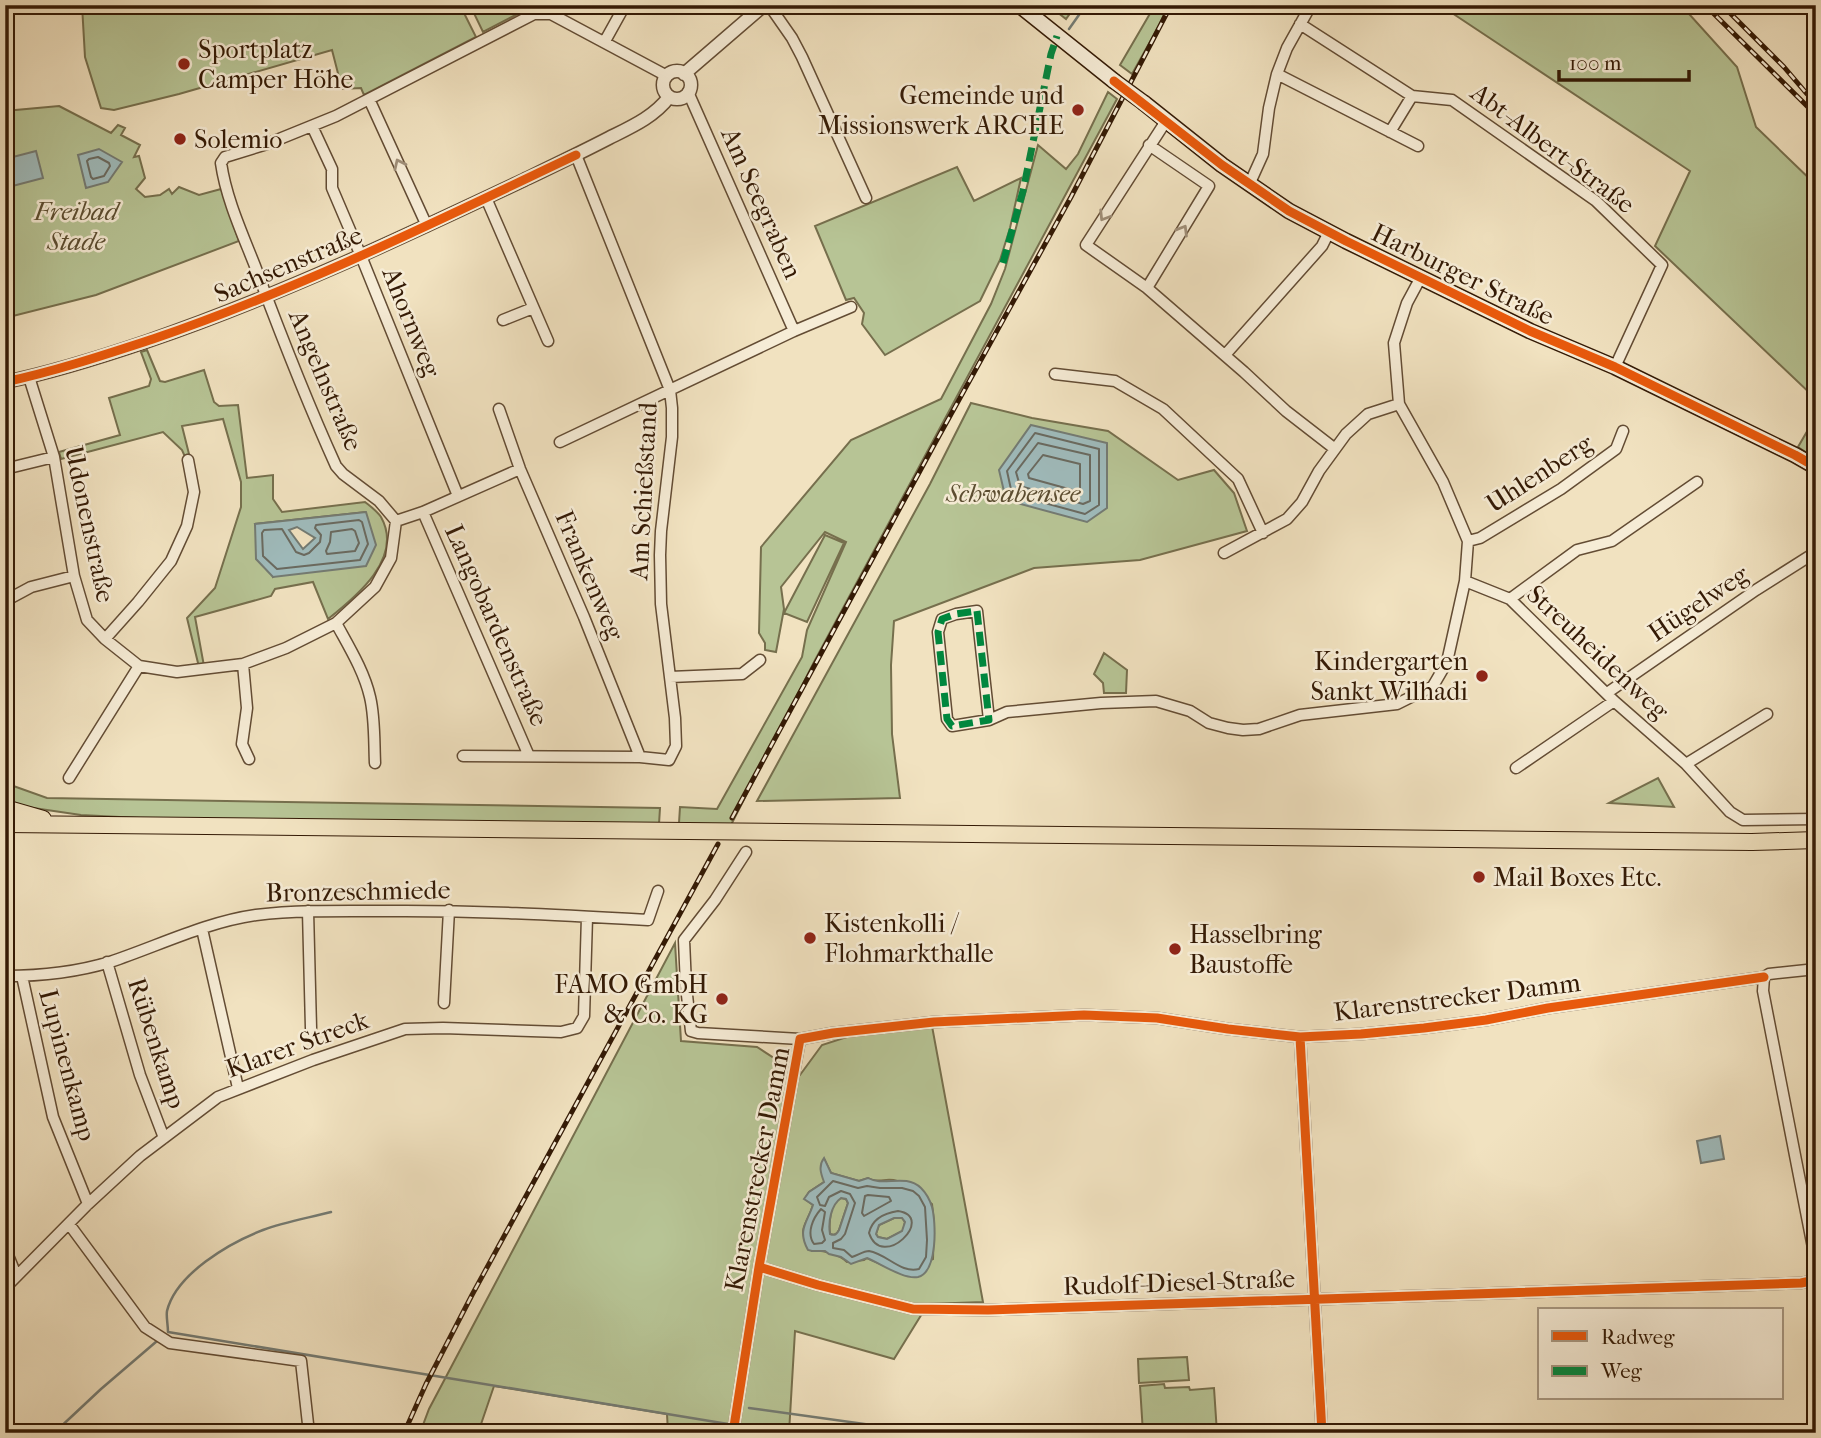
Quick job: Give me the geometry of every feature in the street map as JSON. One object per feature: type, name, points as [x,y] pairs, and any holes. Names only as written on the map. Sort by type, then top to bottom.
[{"type":"main road","name":"Harburger Straße","points":[[1019,5],[1249,185],[1289,211],[1530,331],[1615,367],[1816,467]]},
{"type":"main road","points":[[5,808],[65,825]]},
{"type":"main road","points":[[5,824],[1752,842],[1816,840]]},
{"type":"main road","points":[[1752,842],[1816,848]]},
{"type":"street","points":[[605,41],[625,5]]},
{"type":"street","points":[[684,74],[764,5]]},
{"type":"street","points":[[769,5],[802,57],[866,198]]},
{"type":"street","points":[[1249,185],[1263,154],[1277,74],[1311,5]]},
{"type":"street","points":[[312,126],[542,12],[551,13],[667,76]]},
{"type":"street","name":"Abt-Albert-Straße","points":[[1300,24],[1412,96],[1451,100],[1596,201],[1662,265],[1615,367]]},
{"type":"street","points":[[675,72],[684,74],[690,84],[686,96],[677,99],[669,97],[663,82],[675,72]]},
{"type":"street","points":[[1277,74],[1418,146]]},
{"type":"street","name":"Am Seegraben","points":[[688,92],[794,331]]},
{"type":"street","points":[[1390,132],[1412,96]]},
{"type":"street","name":"Sachsenstraße","points":[[5,382],[103,356],[159,337],[361,256],[576,155],[647,118],[669,97]]},
{"type":"street","points":[[369,99],[427,226]]},
{"type":"street","points":[[1166,121],[1086,245],[1147,288],[1286,411],[1335,449]]},
{"type":"street","name":"Angelnstraße","points":[[312,126],[264,146],[225,157],[222,163],[223,172],[266,296],[336,466],[379,501],[396,521]]},
{"type":"street","name":"Ahornweg","points":[[312,126],[332,169],[332,188],[458,496]]},
{"type":"street","points":[[1147,288],[1209,186],[1149,145]]},
{"type":"street","name":"Am Schießstand","points":[[576,155],[670,390],[672,408],[672,437],[660,531],[660,555],[661,604],[676,746],[669,760],[640,757]]},
{"type":"street","points":[[486,198],[548,341]]},
{"type":"street","points":[[1225,355],[1322,246],[1329,232]]},
{"type":"street","points":[[989,720],[976,611],[942,619],[938,632],[947,719],[952,726],[989,720],[1007,712],[1156,701],[1190,711],[1209,723],[1243,730],[1259,729],[1300,715],[1397,704],[1433,685],[1447,662],[1465,581],[1468,541],[1443,482],[1399,404],[1394,343],[1407,303],[1421,277]]},
{"type":"street","points":[[560,442],[794,331],[851,307]]},
{"type":"street","points":[[503,320],[533,308]]},
{"type":"street","points":[[1055,374],[1115,381],[1163,409],[1238,479],[1263,533]]},
{"type":"street","name":"Udonenstraße","points":[[29,377],[54,457],[74,576],[87,620],[139,667]]},
{"type":"street","points":[[1224,553],[1287,519],[1302,502],[1319,471],[1346,433],[1368,414],[1399,404]]},
{"type":"street","name":"Frankenweg","points":[[499,409],[520,469],[584,617],[640,757]]},
{"type":"street","name":"Uhlenberg","points":[[1468,541],[1480,538],[1561,489],[1616,449],[1623,431]]},
{"type":"street","points":[[5,469],[54,457]]},
{"type":"street","points":[[105,639],[170,561],[187,526],[194,492],[188,460]]},
{"type":"street","points":[[69,778],[139,667],[177,672],[243,664],[286,648],[336,623],[375,587],[391,558],[396,521],[423,512],[520,469]]},
{"type":"street","points":[[1510,599],[1577,550],[1612,541],[1697,482]]},
{"type":"street","name":"Langobardenstraße","points":[[423,512],[529,756]]},
{"type":"street","name":"Hügelweg","points":[[1517,768],[1756,590],[1816,552]]},
{"type":"street","points":[[5,601],[31,587],[74,576]]},
{"type":"street","name":"Streuheidenweg","points":[[1465,581],[1510,599],[1610,697],[1686,764],[1730,812],[1743,820],[1816,820]]},
{"type":"street","points":[[336,623],[362,672],[370,697],[374,763]]},
{"type":"street","points":[[670,677],[742,674],[760,660]]},
{"type":"street","points":[[243,664],[247,708],[242,744],[249,759]]},
{"type":"street","points":[[1686,764],[1767,714]]},
{"type":"street","points":[[463,756],[640,757]]},
{"type":"street","points":[[746,852],[715,900],[684,940],[691,1031],[800,1039]]},
{"type":"street","name":"Bronzeschmiede","points":[[5,976],[64,971],[107,962],[202,929],[254,916],[308,911],[449,911],[648,920],[658,891]]},
{"type":"street","points":[[308,911],[311,1028]]},
{"type":"street","points":[[444,1003],[449,911]]},
{"type":"street","name":"Klarer Streck","points":[[5,1288],[140,1156],[218,1097],[313,1060],[405,1029],[561,1032],[577,1028],[582,1021],[587,917]]},
{"type":"street","points":[[202,929],[238,1088]]},
{"type":"street","name":"Rübenkamp","points":[[107,962],[140,1074],[164,1138]]},
{"type":"street","name":"Klarenstrecker Damm","points":[[733,1433],[759,1267],[800,1039],[934,1022],[1084,1015],[1157,1018],[1300,1037],[1361,1034],[1486,1020],[1559,1006],[1816,969]]},
{"type":"street","name":"Lupinenkamp","points":[[22,976],[53,1117],[88,1204]]},
{"type":"street","points":[[1764,977],[1763,992],[1816,1263]]},
{"type":"street","points":[[1300,1037],[1322,1433]]},
{"type":"street","points":[[69,1224],[145,1326],[170,1343],[301,1361],[309,1433]]},
{"type":"street","points":[[5,1248],[16,1275]]},
{"type":"street","name":"Rudolf-Diesel-Straße","points":[[759,1267],[913,1310],[988,1310],[1801,1283],[1816,1280]]},
{"type":"green space","name":"Sportplatz Camper Höhe","points":[[82,5],[460,5],[476,37],[364,95],[361,88],[342,89],[332,50],[114,110],[101,108],[85,57]]},
{"type":"green space","points":[[470,5],[537,5],[483,32]]},
{"type":"green space","points":[[1048,5],[1076,5],[1066,19]]},
{"type":"green space","points":[[1155,5],[1168,5],[1132,74],[1120,65]]},
{"type":"green space","points":[[1440,5],[1681,5],[1737,67],[1756,127],[1816,185],[1816,399],[1655,246],[1690,171]]},
{"type":"green space","points":[[1108,92],[1117,99],[814,662],[731,825],[679,823],[680,807],[717,809],[802,657],[807,630],[846,542],[825,532],[781,587],[784,609],[776,652],[765,650],[765,643],[759,633],[761,547],[851,440],[941,399],[991,304],[1005,269],[1038,145],[1066,169],[1078,154]]},
{"type":"green space","name":"Freibad Stade","points":[[59,106],[111,133],[118,125],[125,128],[121,135],[140,145],[134,157],[139,156],[145,178],[136,189],[145,197],[160,195],[169,189],[172,194],[179,187],[199,195],[221,189],[239,241],[96,295],[5,318],[5,111]]},
{"type":"green space","points":[[957,167],[974,201],[1021,178],[1000,260],[980,301],[885,355],[862,324],[864,313],[854,298],[846,300],[815,226]]},
{"type":"green space","points":[[147,350],[160,381],[165,382],[204,370],[214,402],[219,406],[238,405],[247,478],[273,475],[273,499],[282,512],[365,502],[381,517],[386,532],[382,561],[363,588],[328,619],[313,582],[275,589],[271,596],[195,617],[204,666],[199,667],[187,618],[215,588],[241,507],[241,482],[223,419],[182,426],[190,458],[186,459],[182,450],[163,432],[61,459],[59,452],[120,435],[109,398],[149,386],[151,379],[141,352]],"holes":[[[366,512],[273,577],[255,524]]]},
{"type":"green space","name":"Schwabensee","points":[[971,403],[1032,418],[1108,431],[1178,480],[1214,470],[1234,493],[1247,531],[1140,560],[1034,568],[894,621],[891,665],[892,734],[900,798],[757,801],[930,484]]},
{"type":"green space","points":[[1816,416],[1816,459],[1798,447]]},
{"type":"green space","points":[[825,535],[844,543],[807,622],[784,613]]},
{"type":"green space","points":[[1104,653],[1127,670],[1126,693],[1104,693],[1103,683],[1094,674]]},
{"type":"green space","points":[[1658,778],[1674,807],[1609,803]]},
{"type":"green space","points":[[5,783],[47,798],[660,808],[659,824],[179,820],[81,815],[13,805],[5,801]]},
{"type":"green space","points":[[675,943],[681,1041],[757,1047],[800,1075],[822,1045],[856,1034],[932,1026],[983,1302],[928,1304],[894,1359],[795,1331],[789,1433],[668,1433],[667,1414],[494,1386],[478,1433],[420,1433],[429,1409]],"holes":[[[824,1159],[831,1173],[859,1181],[868,1178],[897,1181],[932,1204],[933,1259],[898,1272],[867,1258],[847,1262],[831,1253],[812,1251],[803,1232],[813,1205],[805,1199],[809,1192],[824,1182]]]},
{"type":"green space","points":[[841,1198],[848,1203],[839,1230],[832,1235],[830,1215],[834,1203]]},
{"type":"green space","points":[[894,1218],[902,1218],[905,1222],[903,1231],[887,1239],[878,1237],[876,1234],[879,1225]]},
{"type":"green space","points":[[1187,1357],[1189,1380],[1139,1383],[1138,1359]]},
{"type":"green space","points":[[1164,1384],[1165,1388],[1189,1387],[1190,1390],[1214,1388],[1217,1433],[1143,1433],[1140,1386]]},
{"type":"water","points":[[99,149],[122,162],[108,182],[86,188],[78,155]]},
{"type":"water","points":[[36,151],[43,178],[5,188],[5,159]]},
{"type":"water","name":"Schwabensee","points":[[1031,425],[1107,443],[1107,508],[1087,522],[1006,500],[999,470]]},
{"type":"water","points":[[366,512],[376,545],[366,566],[273,577],[256,559],[255,524]],"holes":[[[297,527],[315,538],[303,549],[289,530]]]},
{"type":"water","points":[[1720,1136],[1724,1159],[1701,1163],[1697,1141]]},
{"type":"water","points":[[824,1158],[831,1173],[859,1181],[868,1178],[908,1181],[923,1190],[932,1207],[935,1234],[932,1257],[925,1273],[918,1277],[906,1276],[867,1258],[851,1264],[825,1251],[808,1250],[803,1232],[813,1205],[804,1199],[824,1182],[821,1164]],"holes":[[[841,1198],[848,1203],[839,1230],[832,1235],[829,1229],[831,1214]],[[894,1218],[902,1218],[905,1222],[902,1231],[887,1239],[878,1237],[876,1234],[879,1225]]]},
{"type":"waterway","points":[[1069,29],[1086,5]]},
{"type":"waterway","points":[[331,1212],[263,1230],[235,1243],[206,1262],[192,1273],[172,1297],[167,1311],[168,1332],[728,1424]]},
{"type":"waterway","points":[[54,1433],[157,1341]]},
{"type":"waterway","points":[[749,1408],[929,1433]]},
{"type":"railway","points":[[732,818],[1071,197],[1171,5]]},
{"type":"railway","points":[[1705,5],[1816,115]]},
{"type":"railway","points":[[1722,5],[1807,94]]},
{"type":"railway","points":[[404,1433],[472,1295],[718,844]]},
{"type":"marked path","points":[[1003,263],[1023,191],[1057,36]]},
{"type":"marked path","points":[[977,611],[989,720],[952,726],[947,719],[938,632],[942,619],[977,611]]},
{"type":"cycle path","points":[[1114,81],[1222,165],[1289,211],[1530,331],[1615,367],[1816,467]]},
{"type":"cycle path","points":[[5,382],[135,345],[261,298],[367,253],[576,155]]},
{"type":"cycle path","points":[[733,1433],[759,1267],[800,1039],[934,1022],[1084,1015],[1157,1018],[1300,1037],[1361,1034],[1486,1020],[1548,1008],[1764,977]]},
{"type":"cycle path","points":[[1300,1037],[1322,1433]]},
{"type":"cycle path","points":[[759,1267],[913,1309],[988,1310],[1801,1283],[1816,1280]]},
{"type":"place","name":"Sportplatz Camper Höhe","points":[[184,64]]},
{"type":"place","name":"Gemeinde und Missionswerk ARCHE","points":[[1078,110]]},
{"type":"place","name":"Solemio","points":[[180,139]]},
{"type":"place","name":"Kindergarten Sankt Wilhadi","points":[[1482,676]]},
{"type":"place","name":"Mail Boxes Etc.","points":[[1479,877]]},
{"type":"place","name":"Kistenkolli / Flohmarkthalle","points":[[810,938]]},
{"type":"place","name":"Hasselbring Baustoffe","points":[[1175,949]]},
{"type":"place","name":"FAMO GmbH & Co. KG","points":[[722,999]]}]
